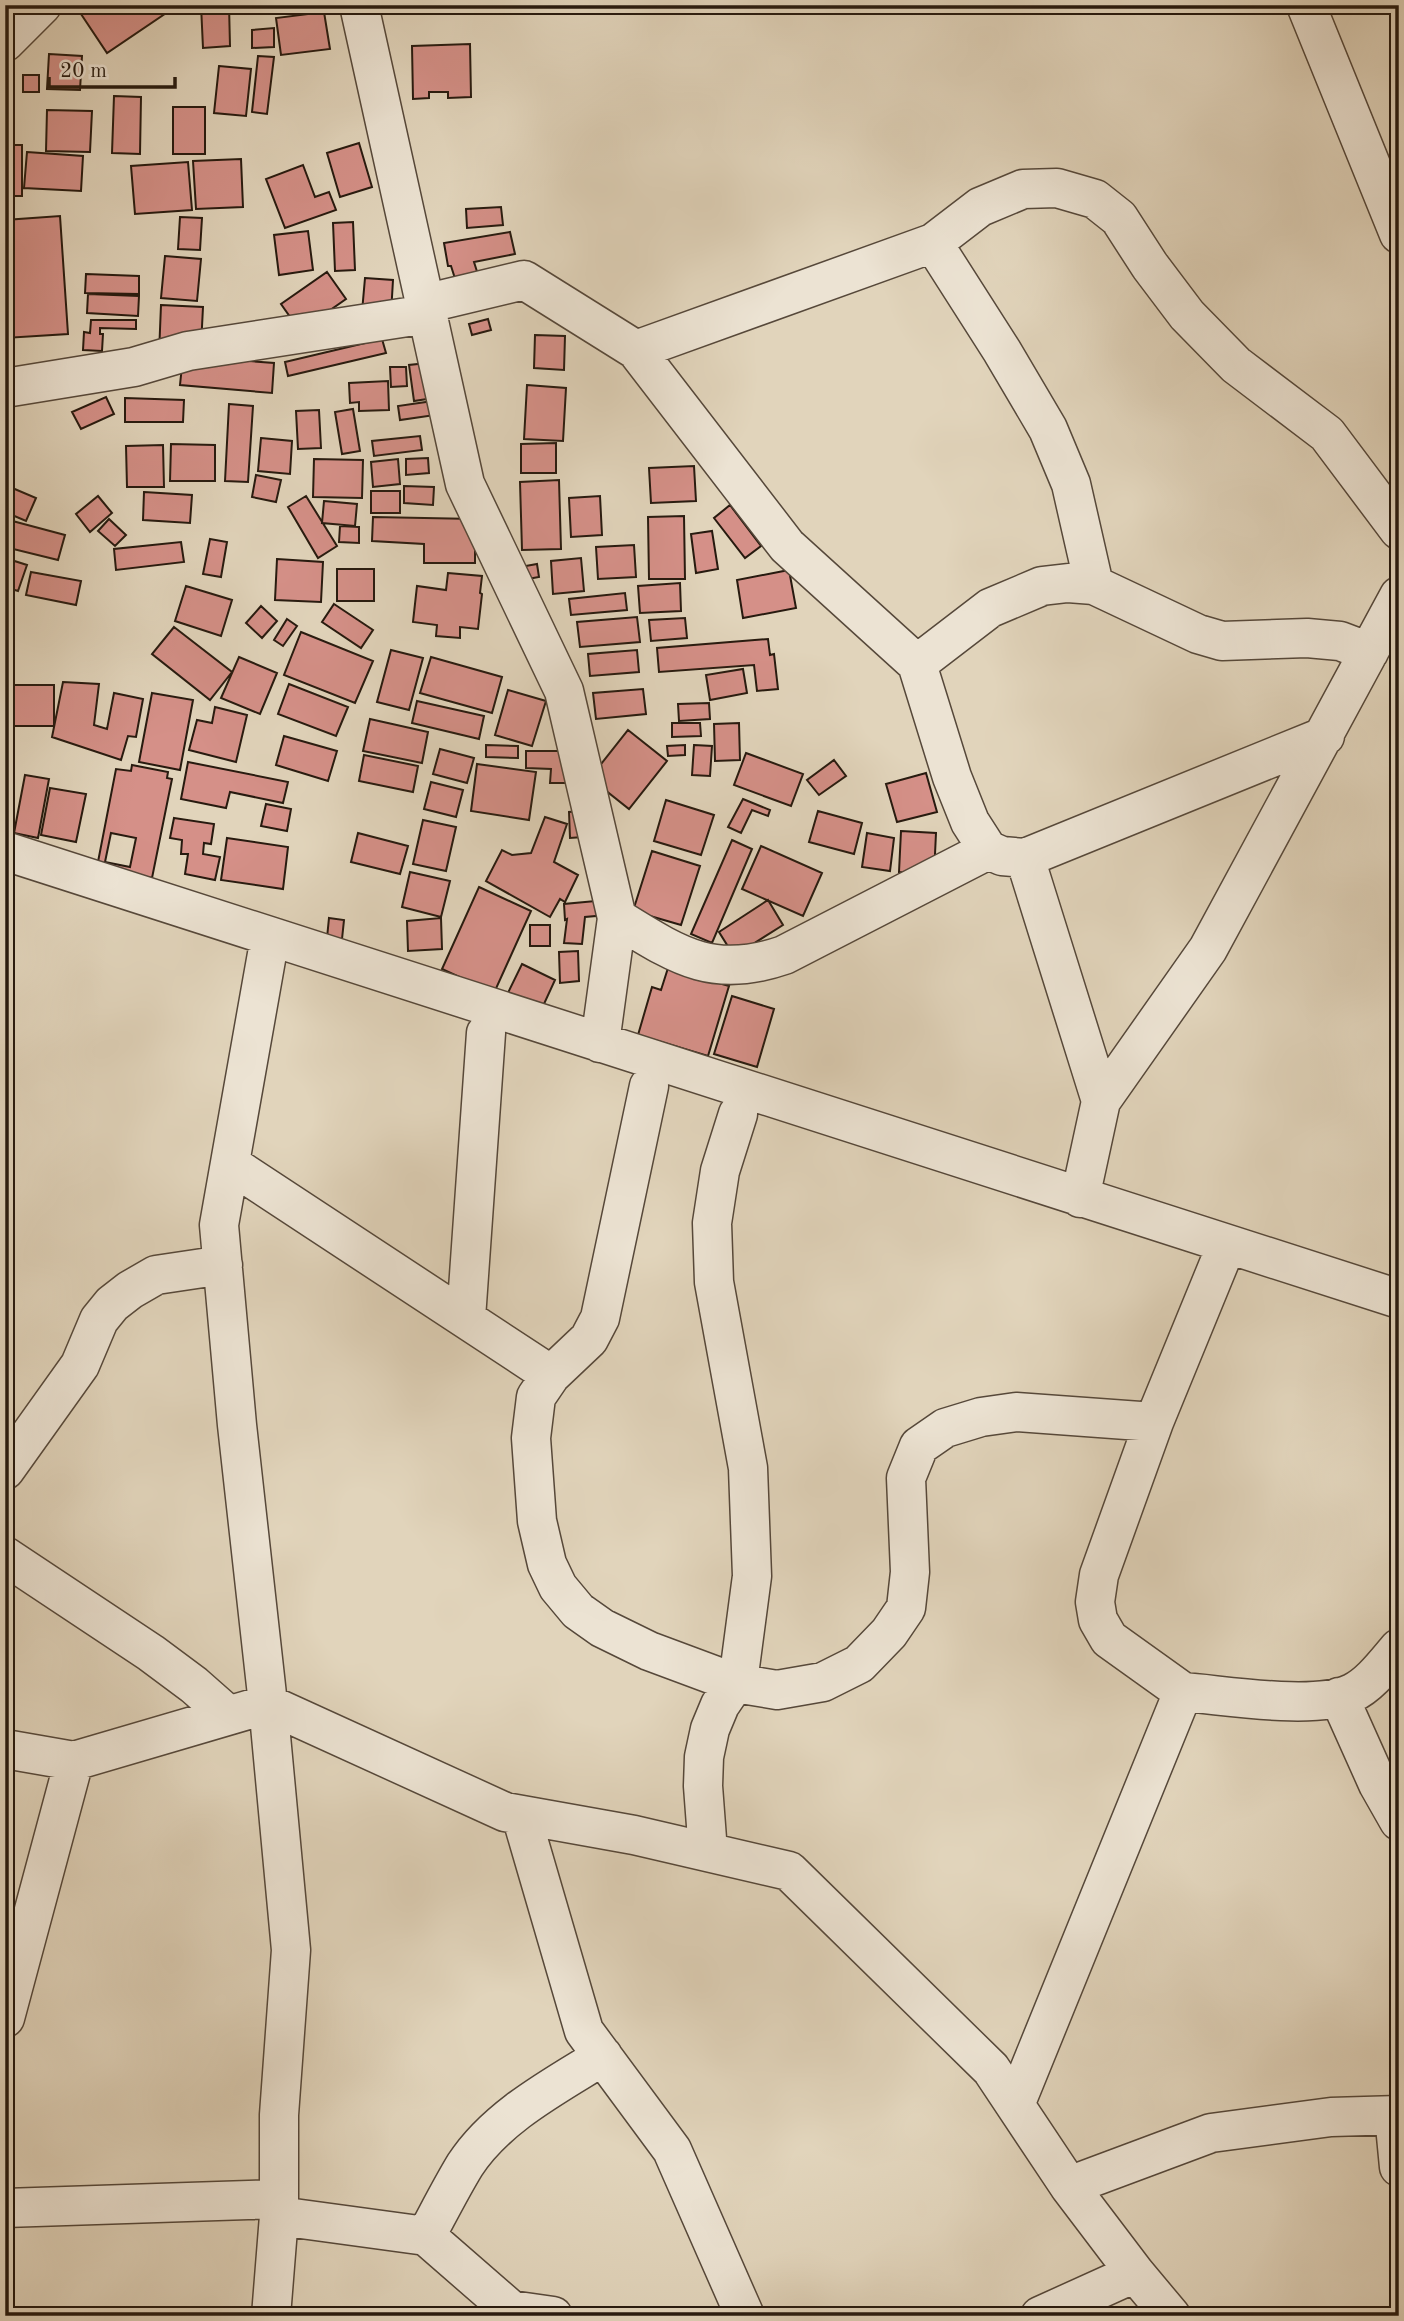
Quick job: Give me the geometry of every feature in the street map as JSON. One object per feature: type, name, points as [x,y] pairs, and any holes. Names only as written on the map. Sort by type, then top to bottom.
[{"type":"street","points":[[5,42],[42,5]]},
{"type":"street","points":[[359,5],[465,484],[564,691],[617,918],[600,1043]]},
{"type":"street","points":[[1306,5],[1399,234]]},
{"type":"street","points":[[636,350],[933,243],[980,206],[1023,189],[1057,188],[1095,199],[1119,218],[1150,267],[1187,314],[1236,365],[1327,434],[1399,530]]},
{"type":"street","points":[[933,243],[1048,429],[1071,484],[1094,585]]},
{"type":"street","points":[[5,388],[134,368],[188,351],[426,309],[524,280],[636,350],[786,546],[917,664],[952,777],[970,822],[988,849],[1002,856],[1025,858],[1325,736]]},
{"type":"street","points":[[917,664],[990,608],[1042,586],[1068,583],[1094,585],[1198,634],[1222,641],[1307,638],[1339,640],[1369,652]]},
{"type":"street","points":[[1080,1198],[1101,1101],[1208,949],[1399,596]]},
{"type":"street","points":[[617,918],[669,951],[705,964],[732,967],[764,962],[784,955],[988,849]]},
{"type":"street","points":[[5,851],[486,1033],[649,1086],[1222,1256],[1399,1299]]},
{"type":"street","points":[[1025,858],[1101,1101]]},
{"type":"street","points":[[5,878],[600,1043],[1080,1198],[1399,1325]]},
{"type":"street","points":[[268,950],[219,1225],[291,1950],[279,2115],[279,2208],[271,2316]]},
{"type":"street","points":[[466,1318],[486,1033]]},
{"type":"street","points":[[649,1086],[600,1318],[589,1339],[551,1375],[536,1397],[531,1438],[537,1521],[547,1563],[558,1587],[578,1611],[602,1628],[649,1651],[735,1683],[777,1690],[823,1682],[859,1664],[889,1633],[906,1608],[910,1572],[906,1478],[919,1447],[945,1428],[981,1416],[1016,1412],[1154,1422]]},
{"type":"street","points":[[708,1852],[703,1786],[704,1757],[710,1729],[720,1705],[735,1683],[744,1648],[752,1576],[748,1468],[714,1282],[712,1223],[720,1171],[738,1114]]},
{"type":"street","points":[[230,1164],[551,1375]]},
{"type":"street","points":[[1222,1256],[1154,1422],[1099,1575],[1095,1602],[1098,1620],[1109,1639],[1183,1692],[1287,1701],[1331,1700],[1352,1693],[1399,1648]]},
{"type":"street","points":[[5,1470],[80,1365],[99,1320],[112,1304],[156,1275],[223,1265]]},
{"type":"street","points":[[5,1556],[151,1653],[228,1715]]},
{"type":"street","points":[[1015,2105],[1183,1692]]},
{"type":"street","points":[[1339,1697],[1378,1784],[1399,1821]]},
{"type":"street","points":[[5,1749],[74,1761],[268,1703],[505,1812],[634,1835],[789,1871],[992,2069],[1069,2186],[1171,2316]]},
{"type":"street","points":[[5,2018],[12,1964],[74,1761]]},
{"type":"street","points":[[521,1815],[584,2031],[672,2150],[745,2316]]},
{"type":"street","points":[[426,2236],[466,2163],[496,2130],[537,2097],[603,2056]]},
{"type":"street","points":[[1069,2186],[1211,2133],[1331,2117],[1396,2115],[1399,2167]]},
{"type":"street","points":[[5,2208],[279,2208],[426,2236],[511,2310],[552,2316]]},
{"type":"street","points":[[1040,2316],[1135,2273]]},
{"type":"building","points":[[81,5],[178,5],[107,53],[77,8]]},
{"type":"building","points":[[201,5],[229,5],[230,46],[203,48]]},
{"type":"building","points":[[324,12],[330,49],[281,55],[276,18]]},
{"type":"building","points":[[274,28],[274,47],[252,48],[252,30]]},
{"type":"building","points":[[470,44],[471,97],[448,98],[448,92],[429,92],[429,98],[413,99],[412,46]]},
{"type":"building","points":[[49,54],[82,56],[80,90],[47,89]]},
{"type":"building","points":[[258,56],[274,57],[267,114],[252,112]]},
{"type":"building","points":[[219,66],[251,69],[246,116],[214,113]]},
{"type":"building","points":[[23,75],[39,75],[39,92],[23,92]]},
{"type":"building","points":[[114,96],[141,97],[140,154],[112,153]]},
{"type":"building","points":[[173,107],[205,107],[205,154],[173,154]]},
{"type":"building","points":[[47,110],[92,111],[90,152],[46,151]]},
{"type":"building","points":[[359,143],[372,187],[340,197],[327,153]]},
{"type":"building","points":[[5,145],[22,145],[22,196],[5,196]]},
{"type":"building","points":[[27,152],[83,156],[81,191],[24,188]]},
{"type":"building","points":[[241,159],[243,207],[196,209],[193,161]]},
{"type":"building","points":[[188,162],[192,210],[135,214],[131,166]]},
{"type":"building","points":[[303,165],[315,197],[329,192],[336,210],[285,228],[266,179]]},
{"type":"building","points":[[501,207],[503,225],[467,228],[466,209]]},
{"type":"building","points":[[60,216],[68,334],[5,338],[5,220]]},
{"type":"building","points":[[180,217],[202,218],[200,250],[178,249]]},
{"type":"building","points":[[353,222],[355,270],[335,271],[333,223]]},
{"type":"building","points":[[308,231],[313,270],[279,275],[274,235]]},
{"type":"building","points":[[510,232],[515,254],[474,262],[481,284],[459,291],[451,266],[448,266],[444,243]]},
{"type":"building","points":[[165,256],[201,259],[197,301],[161,298]]},
{"type":"building","points":[[327,272],[346,299],[300,331],[281,304]]},
{"type":"building","points":[[86,274],[139,276],[139,294],[85,293]]},
{"type":"building","points":[[365,278],[393,280],[391,314],[362,312]]},
{"type":"building","points":[[88,294],[139,296],[138,316],[87,313]]},
{"type":"building","points":[[161,305],[203,307],[201,346],[159,354]]},
{"type":"building","points":[[488,319],[491,330],[472,335],[469,324]]},
{"type":"building","points":[[91,320],[136,320],[136,329],[100,328],[100,334],[103,334],[102,351],[83,350],[84,332],[90,333]]},
{"type":"building","points":[[535,335],[565,336],[564,370],[534,368]]},
{"type":"building","points":[[382,339],[386,353],[288,376],[285,362]]},
{"type":"building","points":[[183,356],[274,363],[272,393],[180,385]]},
{"type":"building","points":[[436,362],[440,397],[414,401],[409,365]]},
{"type":"building","points":[[390,367],[406,367],[407,386],[391,387]]},
{"type":"building","points":[[388,381],[389,410],[359,411],[359,402],[350,403],[349,383]]},
{"type":"building","points":[[527,385],[566,388],[563,441],[524,439]]},
{"type":"building","points":[[106,397],[114,414],[81,429],[72,412]]},
{"type":"building","points":[[125,398],[184,400],[183,422],[125,422]]},
{"type":"building","points":[[440,400],[442,414],[400,420],[398,406]]},
{"type":"building","points":[[229,404],[253,406],[248,482],[225,481]]},
{"type":"building","points":[[353,409],[360,451],[342,454],[335,412]]},
{"type":"building","points":[[319,410],[321,448],[298,449],[296,411]]},
{"type":"building","points":[[420,436],[422,450],[374,456],[372,441]]},
{"type":"building","points":[[261,438],[292,441],[290,474],[258,471]]},
{"type":"building","points":[[556,443],[556,473],[521,473],[521,444]]},
{"type":"building","points":[[171,444],[215,445],[215,481],[170,481]]},
{"type":"building","points":[[163,445],[164,487],[127,487],[126,446]]},
{"type":"building","points":[[428,458],[429,473],[406,475],[406,459]]},
{"type":"building","points":[[314,459],[363,460],[362,498],[313,497]]},
{"type":"building","points":[[398,459],[400,484],[373,487],[371,462]]},
{"type":"building","points":[[694,466],[696,501],[651,503],[649,468]]},
{"type":"building","points":[[256,475],[281,480],[276,502],[252,497]]},
{"type":"building","points":[[559,480],[561,549],[522,550],[520,482]]},
{"type":"building","points":[[404,486],[434,487],[433,505],[404,503]]},
{"type":"building","points":[[10,487],[36,498],[26,521],[5,512],[5,497]]},
{"type":"building","points":[[371,491],[400,491],[400,513],[371,513]]},
{"type":"building","points":[[144,492],[192,495],[190,523],[143,520]]},
{"type":"building","points":[[98,496],[112,513],[90,532],[76,514]]},
{"type":"building","points":[[306,496],[337,546],[318,558],[288,507]]},
{"type":"building","points":[[600,496],[602,535],[571,537],[569,498]]},
{"type":"building","points":[[324,501],[357,504],[355,526],[322,523]]},
{"type":"building","points":[[730,505],[761,546],[745,558],[714,518]]},
{"type":"building","points":[[684,516],[685,579],[649,579],[648,517]]},
{"type":"building","points":[[373,517],[475,519],[475,563],[424,563],[424,544],[372,541]]},
{"type":"building","points":[[5,519],[65,535],[58,560],[5,547]]},
{"type":"building","points":[[109,519],[126,535],[115,546],[98,531]]},
{"type":"building","points":[[340,526],[359,527],[359,543],[339,542]]},
{"type":"building","points":[[712,531],[718,569],[696,573],[691,534]]},
{"type":"building","points":[[210,539],[227,542],[221,577],[203,574]]},
{"type":"building","points":[[181,542],[184,562],[116,570],[114,549]]},
{"type":"building","points":[[634,545],[636,577],[598,579],[596,547]]},
{"type":"building","points":[[5,558],[27,565],[18,591],[5,587]]},
{"type":"building","points":[[581,558],[584,591],[553,594],[551,561]]},
{"type":"building","points":[[277,559],[323,562],[321,602],[275,600]]},
{"type":"building","points":[[537,564],[539,577],[522,580],[520,567]]},
{"type":"building","points":[[337,569],[374,569],[374,601],[337,601]]},
{"type":"building","points":[[789,570],[796,608],[743,618],[737,580]]},
{"type":"building","points":[[31,572],[81,581],[76,605],[26,595]]},
{"type":"building","points":[[448,573],[482,576],[478,629],[460,627],[460,638],[436,636],[437,625],[413,622],[417,586],[446,590]]},
{"type":"building","points":[[680,583],[681,611],[640,613],[638,586]]},
{"type":"building","points":[[186,586],[232,600],[221,636],[175,621]]},
{"type":"building","points":[[625,593],[627,610],[571,615],[569,599]]},
{"type":"building","points":[[334,604],[373,630],[361,648],[322,622]]},
{"type":"building","points":[[261,606],[277,621],[262,638],[246,623]]},
{"type":"building","points":[[637,617],[640,642],[580,647],[577,622]]},
{"type":"building","points":[[685,618],[687,638],[651,641],[649,620]]},
{"type":"building","points":[[287,619],[297,626],[283,646],[274,640]]},
{"type":"building","points":[[174,627],[232,672],[210,700],[152,654]]},
{"type":"building","points":[[301,632],[373,661],[355,703],[284,675]]},
{"type":"building","points":[[768,639],[770,655],[774,654],[778,689],[757,691],[754,665],[659,672],[657,648]]},
{"type":"building","points":[[391,650],[423,658],[409,710],[377,702]]},
{"type":"building","points":[[637,650],[639,672],[590,676],[588,654]]},
{"type":"building","points":[[239,657],[277,673],[260,714],[221,698]]},
{"type":"building","points":[[431,657],[502,677],[492,713],[420,693]]},
{"type":"building","points":[[743,669],[747,693],[710,700],[706,675]]},
{"type":"building","points":[[63,682],[99,684],[94,725],[107,729],[114,693],[143,699],[136,737],[128,736],[121,760],[52,737]]},
{"type":"building","points":[[289,684],[348,707],[336,736],[278,714]]},
{"type":"building","points":[[5,685],[54,685],[54,726],[5,726]]},
{"type":"building","points":[[643,689],[646,714],[596,719],[593,693]]},
{"type":"building","points":[[508,690],[546,701],[532,746],[495,735]]},
{"type":"building","points":[[152,693],[193,700],[180,770],[139,762]]},
{"type":"building","points":[[417,701],[484,716],[479,739],[412,723]]},
{"type":"building","points":[[709,703],[710,719],[679,721],[678,704]]},
{"type":"building","points":[[215,707],[247,715],[236,762],[189,750],[197,720],[212,723]]},
{"type":"building","points":[[370,719],[428,732],[422,763],[363,751]]},
{"type":"building","points":[[672,723],[700,723],[701,736],[672,737]]},
{"type":"building","points":[[739,723],[740,760],[715,761],[714,724]]},
{"type":"building","points":[[628,730],[667,761],[629,809],[590,778]]},
{"type":"building","points":[[284,736],[337,751],[328,781],[276,765]]},
{"type":"building","points":[[486,745],[518,746],[518,758],[486,757]]},
{"type":"building","points":[[685,745],[685,755],[668,756],[667,746]]},
{"type":"building","points":[[694,745],[712,746],[710,776],[692,775]]},
{"type":"building","points":[[440,749],[474,758],[467,783],[433,774]]},
{"type":"building","points":[[526,751],[567,751],[567,783],[550,783],[551,769],[526,768]]},
{"type":"building","points":[[746,753],[803,774],[791,806],[734,785]]},
{"type":"building","points":[[364,755],[418,766],[413,792],[359,781]]},
{"type":"building","points":[[834,760],[846,776],[819,795],[807,780]]},
{"type":"building","points":[[188,762],[288,782],[283,803],[230,792],[226,808],[181,799]]},
{"type":"building","points":[[477,764],[536,772],[529,820],[471,811]]},
{"type":"building","points":[[132,765],[168,772],[167,778],[172,779],[152,878],[97,867],[116,769],[131,771]],"holes":[[[111,833],[136,838],[130,867],[105,862]]]},
{"type":"building","points":[[926,773],[937,812],[897,822],[886,784]]},
{"type":"building","points":[[25,775],[49,779],[38,838],[14,833]]},
{"type":"building","points":[[431,782],[463,790],[456,817],[424,809]]},
{"type":"building","points":[[50,788],[86,794],[76,842],[41,835]]},
{"type":"building","points":[[743,799],[770,810],[768,816],[752,810],[741,833],[728,827]]},
{"type":"building","points":[[666,800],[714,815],[701,855],[654,841]]},
{"type":"building","points":[[266,804],[291,809],[287,831],[261,826]]},
{"type":"building","points":[[582,811],[583,837],[570,838],[569,812]]},
{"type":"building","points":[[818,811],[862,823],[854,854],[809,842]]},
{"type":"building","points":[[545,817],[567,824],[554,862],[578,875],[565,902],[560,899],[550,917],[486,881],[502,850],[512,855],[531,853]]},
{"type":"building","points":[[174,818],[214,824],[211,844],[204,843],[203,854],[220,857],[215,880],[185,874],[188,854],[181,854],[182,840],[170,838]]},
{"type":"building","points":[[423,820],[456,827],[446,871],[413,864]]},
{"type":"building","points":[[901,831],[936,833],[934,875],[899,872]]},
{"type":"building","points":[[358,833],[408,846],[400,874],[351,862]]},
{"type":"building","points":[[867,833],[894,838],[890,871],[862,867]]},
{"type":"building","points":[[227,838],[288,847],[283,889],[221,880]]},
{"type":"building","points":[[732,840],[752,849],[712,943],[691,934]]},
{"type":"building","points":[[761,846],[822,873],[803,916],[742,889]]},
{"type":"building","points":[[652,851],[700,866],[681,925],[633,911]]},
{"type":"building","points":[[410,872],[450,881],[441,917],[402,907]]},
{"type":"building","points":[[479,887],[531,911],[494,993],[442,969]]},
{"type":"building","points":[[606,900],[607,915],[585,917],[582,944],[564,943],[567,919],[565,920],[564,904]]},
{"type":"building","points":[[768,900],[783,925],[734,956],[719,932]]},
{"type":"building","points":[[329,918],[344,920],[342,939],[327,938]]},
{"type":"building","points":[[441,918],[442,949],[408,951],[407,921]]},
{"type":"building","points":[[530,925],[550,925],[550,946],[530,946]]},
{"type":"building","points":[[578,951],[579,981],[560,983],[559,952]]},
{"type":"building","points":[[522,964],[555,980],[538,1017],[504,1001]]},
{"type":"building","points":[[668,968],[729,986],[708,1056],[638,1035],[652,987],[661,990]]},
{"type":"building","points":[[732,996],[774,1009],[757,1067],[714,1054]]}]
